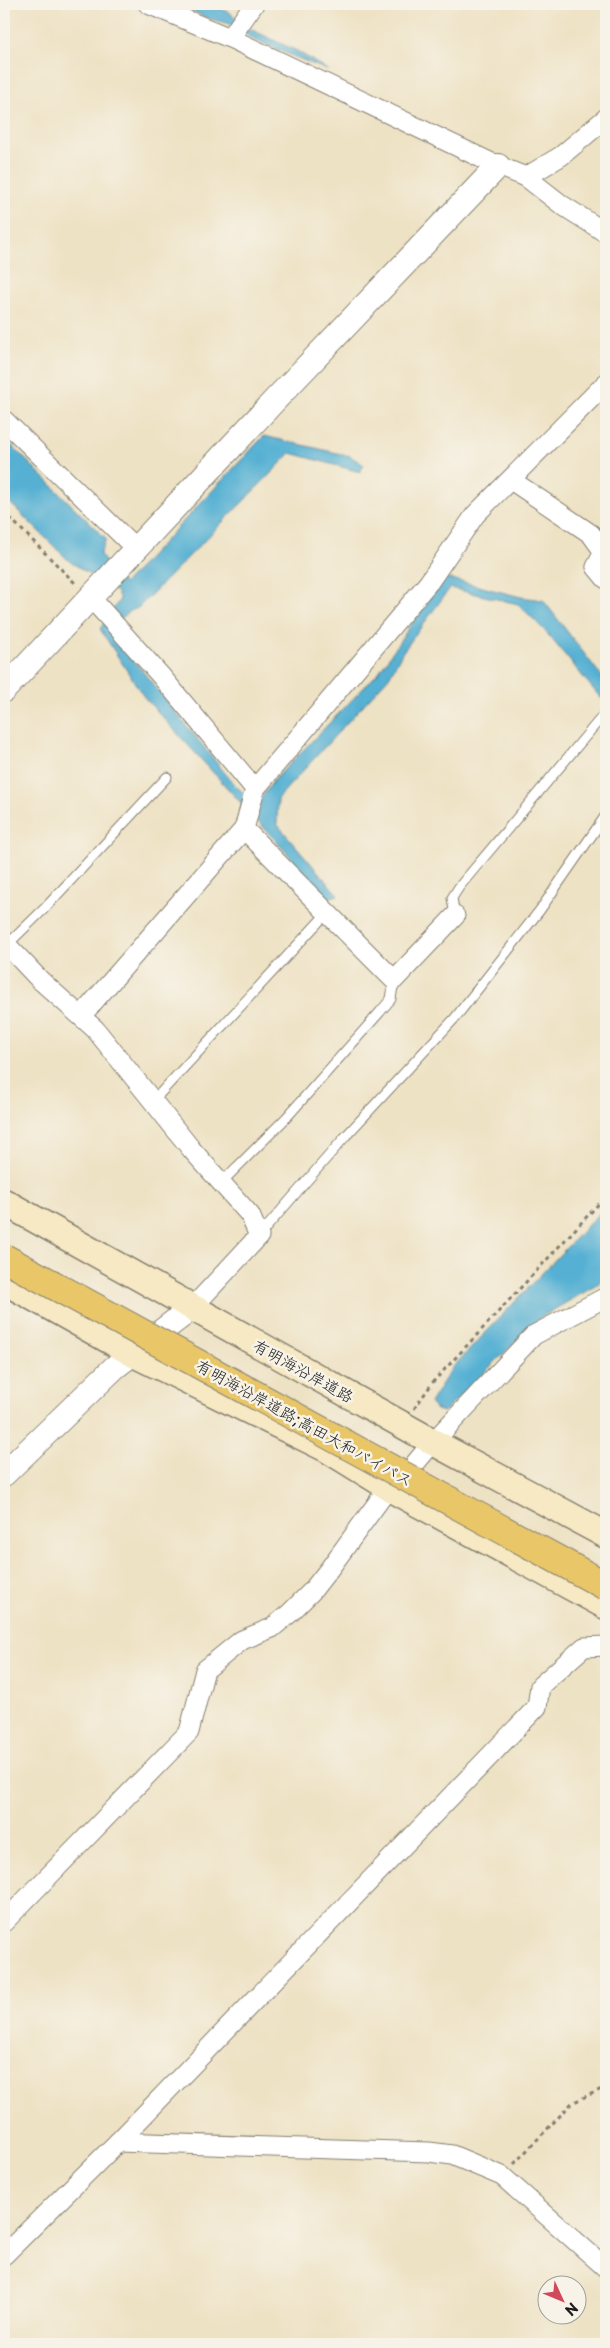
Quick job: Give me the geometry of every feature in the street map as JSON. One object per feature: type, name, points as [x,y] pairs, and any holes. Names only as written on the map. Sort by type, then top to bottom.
[{"type":"highway","name":"有明海沿岸道路;高田大和バイパス","points":[[4,1258],[606,1586]]},
{"type":"main road","name":"有明海沿岸道路","points":[[4,1202],[433,1442],[606,1535]]},
{"type":"main road","points":[[4,1281],[132,1353],[325,1448],[393,1490],[606,1606]]},
{"type":"street","points":[[148,4],[230,38],[495,168],[526,176],[562,205],[606,233]]},
{"type":"street","points":[[230,38],[254,4]]},
{"type":"street","points":[[526,176],[561,156],[606,118]]},
{"type":"street","points":[[4,690],[495,168]]},
{"type":"street","points":[[82,1015],[244,829],[255,789],[429,582],[475,515],[606,383]]},
{"type":"street","points":[[4,420],[136,548]]},
{"type":"street","points":[[511,480],[591,534],[604,552],[596,567],[606,579]]},
{"type":"street","points":[[91,598],[161,676],[255,789]]},
{"type":"street","points":[[244,829],[394,980],[455,916]]},
{"type":"street","points":[[4,1474],[132,1353],[192,1308],[259,1236],[250,1215],[192,1150],[95,1029],[82,1015],[40,980],[5,943]]},
{"type":"street","points":[[4,1922],[189,1732],[205,1670],[242,1640],[272,1628],[312,1591],[384,1494],[393,1490],[433,1442],[534,1335],[606,1297]]},
{"type":"street","points":[[4,2255],[118,2142],[537,1707],[540,1686],[584,1647],[606,1646]]},
{"type":"street","points":[[118,2142],[429,2152],[452,2155],[502,2176],[606,2268]]},
{"type":"lane","points":[[455,916],[452,898],[459,887],[606,712]]},
{"type":"lane","points":[[5,943],[44,909],[167,778]]},
{"type":"lane","points":[[259,1236],[331,1152],[455,1018],[540,910],[606,815]]},
{"type":"lane","points":[[153,1101],[327,913]]},
{"type":"lane","points":[[221,1183],[286,1118],[380,1012],[391,999],[394,980]]},
{"type":"path","points":[[4,512],[91,598]]},
{"type":"path","points":[[403,1425],[432,1382],[606,1196]]},
{"type":"path","points":[[502,2176],[572,2103],[606,2086]]},
{"type":"water","points":[[180,4],[207,4],[229,12],[248,28],[297,51],[329,71],[250,38],[235,26],[204,17]]},
{"type":"water","points":[[264,436],[350,456],[364,465],[360,472],[291,453],[138,608],[128,612],[110,631],[233,783],[256,805],[274,780],[379,672],[443,577],[521,597],[543,600],[606,682],[606,702],[545,631],[518,604],[450,588],[402,653],[389,677],[278,798],[277,824],[338,895],[328,898],[144,697],[100,629],[120,599],[116,591],[69,561],[4,497],[4,438],[106,539],[100,555],[124,584]]},
{"type":"water","points":[[606,1206],[606,1275],[597,1285],[541,1317],[444,1412],[436,1410],[430,1403],[452,1368]]}]
